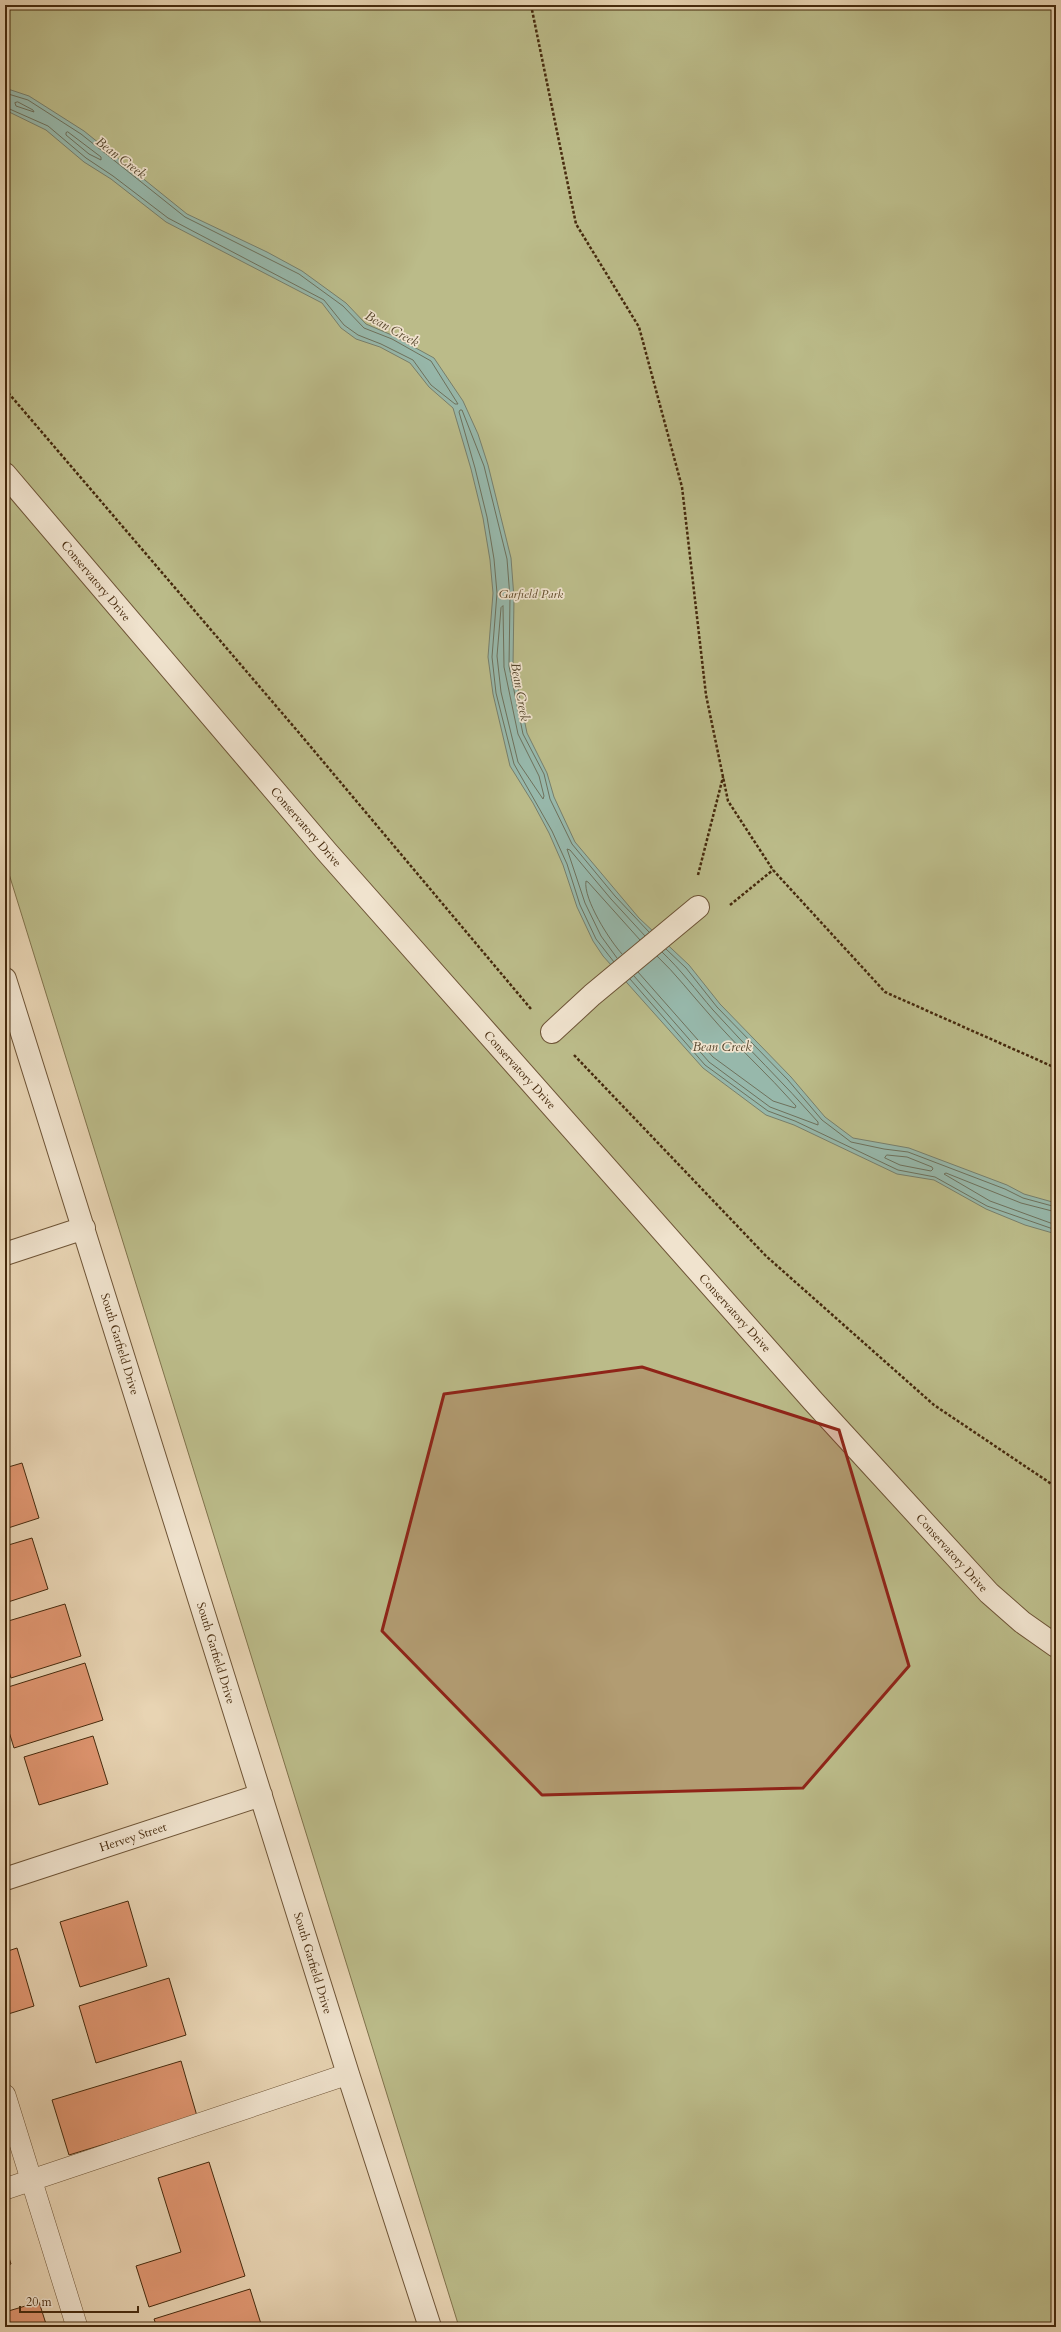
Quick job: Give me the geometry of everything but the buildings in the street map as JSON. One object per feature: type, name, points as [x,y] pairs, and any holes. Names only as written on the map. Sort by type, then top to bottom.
[{"type":"street","name":"Conservatory Drive","points":[[5,474],[327,852],[813,1401],[989,1593],[1022,1622],[1056,1646]]},
{"type":"street","points":[[552,1032],[592,995],[698,907]]},
{"type":"street","name":"South Garfield Drive","points":[[5,979],[348,2074],[430,2327]]},
{"type":"street","points":[[5,1254],[84,1228]]},
{"type":"street","name":"Hervey Street","points":[[5,1879],[261,1795]]},
{"type":"lane","points":[[5,2189],[348,2074]]},
{"type":"lane","points":[[5,2095],[77,2327]]},
{"type":"path","points":[[531,5],[576,224],[639,327],[682,487],[706,695],[728,801],[773,870],[885,992],[1056,1068]]},
{"type":"path","points":[[5,389],[552,1032],[766,1256],[934,1405],[1056,1487]]},
{"type":"path","points":[[723,776],[694,891],[698,907],[719,913],[773,870]]},
{"type":"highlighted area","points":[[642,1367],[839,1430],[909,1666],[803,1788],[542,1795],[382,1631],[444,1394]]},
{"type":"green space","name":"Garfield Park","points":[[5,5],[1056,5],[1056,2327],[459,2327],[5,861]]},
{"type":"water","name":"Bean Creek","points":[[5,88],[29,96],[84,131],[187,214],[267,252],[302,271],[346,303],[366,324],[394,336],[434,358],[463,401],[478,434],[488,465],[511,558],[514,598],[513,665],[527,733],[547,773],[554,797],[575,842],[639,918],[689,965],[720,1004],[791,1077],[825,1117],[853,1138],[909,1148],[1007,1185],[1024,1194],[1056,1203],[1056,1234],[1025,1225],[986,1209],[934,1180],[897,1174],[794,1125],[766,1115],[703,1068],[603,956],[593,941],[577,907],[563,865],[549,833],[533,803],[510,766],[493,694],[488,657],[493,593],[490,560],[483,518],[471,469],[453,408],[429,387],[410,363],[380,347],[356,339],[341,328],[322,303],[166,222],[111,179],[84,162],[46,130],[5,110]]}]
